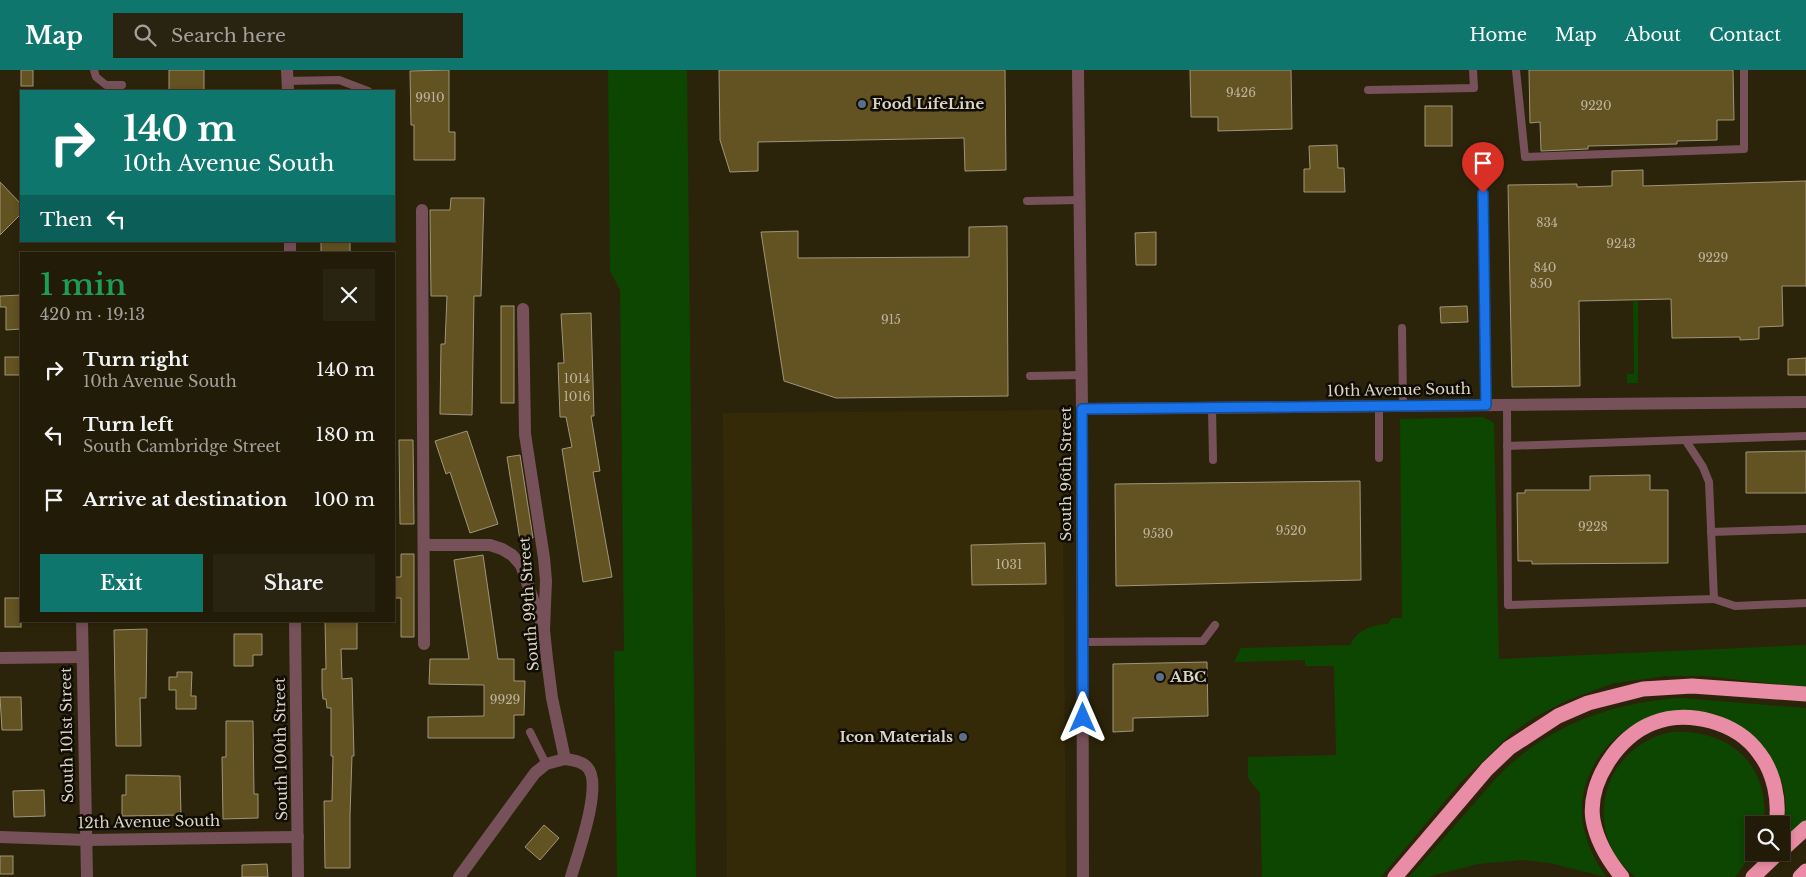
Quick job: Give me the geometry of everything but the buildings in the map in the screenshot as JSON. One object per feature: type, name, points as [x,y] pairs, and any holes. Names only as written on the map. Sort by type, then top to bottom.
[{"type":"highway","points":[[1395,877],[1487,769],[1509,748],[1558,716],[1588,703],[1643,689],[1692,686],[1806,694]]},
{"type":"highway","points":[[1622,877],[1608,860],[1598,839],[1593,818],[1594,796],[1601,774],[1612,755],[1625,740],[1653,722],[1690,718],[1712,721],[1732,730],[1747,740],[1759,752],[1769,769],[1777,806],[1776,816]]},
{"type":"highway","points":[[1790,843],[1806,828]]},
{"type":"highway","points":[[1751,877],[1763,861]]},
{"type":"highway","points":[[1751,877],[1770,861]]},
{"type":"highway","points":[[1800,877],[1806,871]]},
{"type":"street","name":"South 96th Street","points":[[1078,70],[1082,376],[1083,877]]},
{"type":"street","points":[[422,210],[424,644]]},
{"type":"street","name":"South 99th Street","points":[[523,309],[525,434],[544,558],[546,581],[544,630],[552,698],[565,759]]},
{"type":"street","name":"10th Avenue South","points":[[1082,409],[1806,402]]},
{"type":"street","points":[[424,545],[490,545],[512,555],[521,565],[544,630]]},
{"type":"street","name":"South 101st Street","points":[[82,622],[87,877]]},
{"type":"street","name":"South 100th Street","points":[[295,622],[298,877]]},
{"type":"street","points":[[0,658],[82,657]]},
{"type":"street","points":[[459,877],[535,773],[546,764],[565,759],[579,762],[587,767],[592,775],[592,796],[587,822],[571,877]]},
{"type":"street","name":"12th Avenue South","points":[[0,838],[86,840],[298,837]]},
{"type":"lane","points":[[94,70],[96,77],[106,85],[122,85]]},
{"type":"lane","points":[[1368,90],[1474,88],[1473,70]]},
{"type":"lane","points":[[1516,70],[1526,158],[1744,149],[1744,70]]},
{"type":"lane","points":[[287,81],[339,80],[365,90]]},
{"type":"lane","points":[[1483,193],[1486,405]]},
{"type":"lane","points":[[1027,201],[1079,200]]},
{"type":"lane","points":[[1402,328],[1403,406]]},
{"type":"lane","points":[[1030,376],[1082,376]]},
{"type":"lane","points":[[1507,405],[1508,605],[1714,599],[1735,606],[1806,603]]},
{"type":"lane","points":[[1379,406],[1379,458]]},
{"type":"lane","points":[[1212,408],[1213,460]]},
{"type":"lane","points":[[1507,446],[1806,436]]},
{"type":"lane","points":[[1686,441],[1703,467],[1709,482],[1714,599]]},
{"type":"lane","points":[[1711,532],[1806,529]]},
{"type":"lane","points":[[1083,642],[1203,642],[1215,625]]},
{"type":"lane","points":[[530,732],[546,764]]},
{"type":"shaded area","points":[[1062,410],[1066,877],[727,877],[723,413]]},
{"type":"green space","points":[[608,70],[687,70],[696,877],[617,877],[614,651],[624,651],[620,290],[610,271]]},
{"type":"green space","points":[[1633,301],[1638,301],[1638,383],[1627,383],[1627,374],[1634,374]]},
{"type":"green space","points":[[1483,417],[1494,423],[1499,659],[1806,645],[1806,687],[1704,676],[1666,676],[1614,683],[1568,700],[1535,717],[1513,732],[1461,782],[1381,877],[1262,877],[1260,793],[1248,778],[1248,757],[1336,755],[1334,666],[1305,666],[1305,660],[1234,662],[1241,648],[1350,645],[1357,635],[1366,629],[1376,625],[1388,624],[1392,618],[1402,618],[1400,419]]},
{"type":"green space","points":[[1681,698],[1806,708],[1806,823],[1790,835],[1790,816],[1785,816],[1784,789],[1778,774],[1734,724],[1712,713],[1678,711],[1657,715],[1637,723],[1605,749],[1593,767],[1585,786],[1582,807],[1584,829],[1593,854],[1606,877],[1550,863],[1522,860],[1478,864],[1427,877],[1409,877],[1500,774],[1512,762],[1537,744],[1556,732],[1595,715],[1616,708]]},
{"type":"green space","points":[[1671,732],[1692,733],[1711,737],[1728,744],[1742,754],[1753,768],[1760,784],[1764,803],[1764,816],[1745,816],[1745,861],[1747,861],[1735,877],[1635,877],[1618,858],[1607,837],[1604,815],[1606,793],[1615,772],[1628,755],[1647,741]]},
{"type":"place","name":"Food LifeLine","points":[[862,104]]},
{"type":"place","name":"ABC","points":[[1160,677]]},
{"type":"place","name":"Icon Materials","points":[[963,737]]},
{"type":"route","points":[[1083,718],[1082,409],[1486,405],[1483,193]]}]
